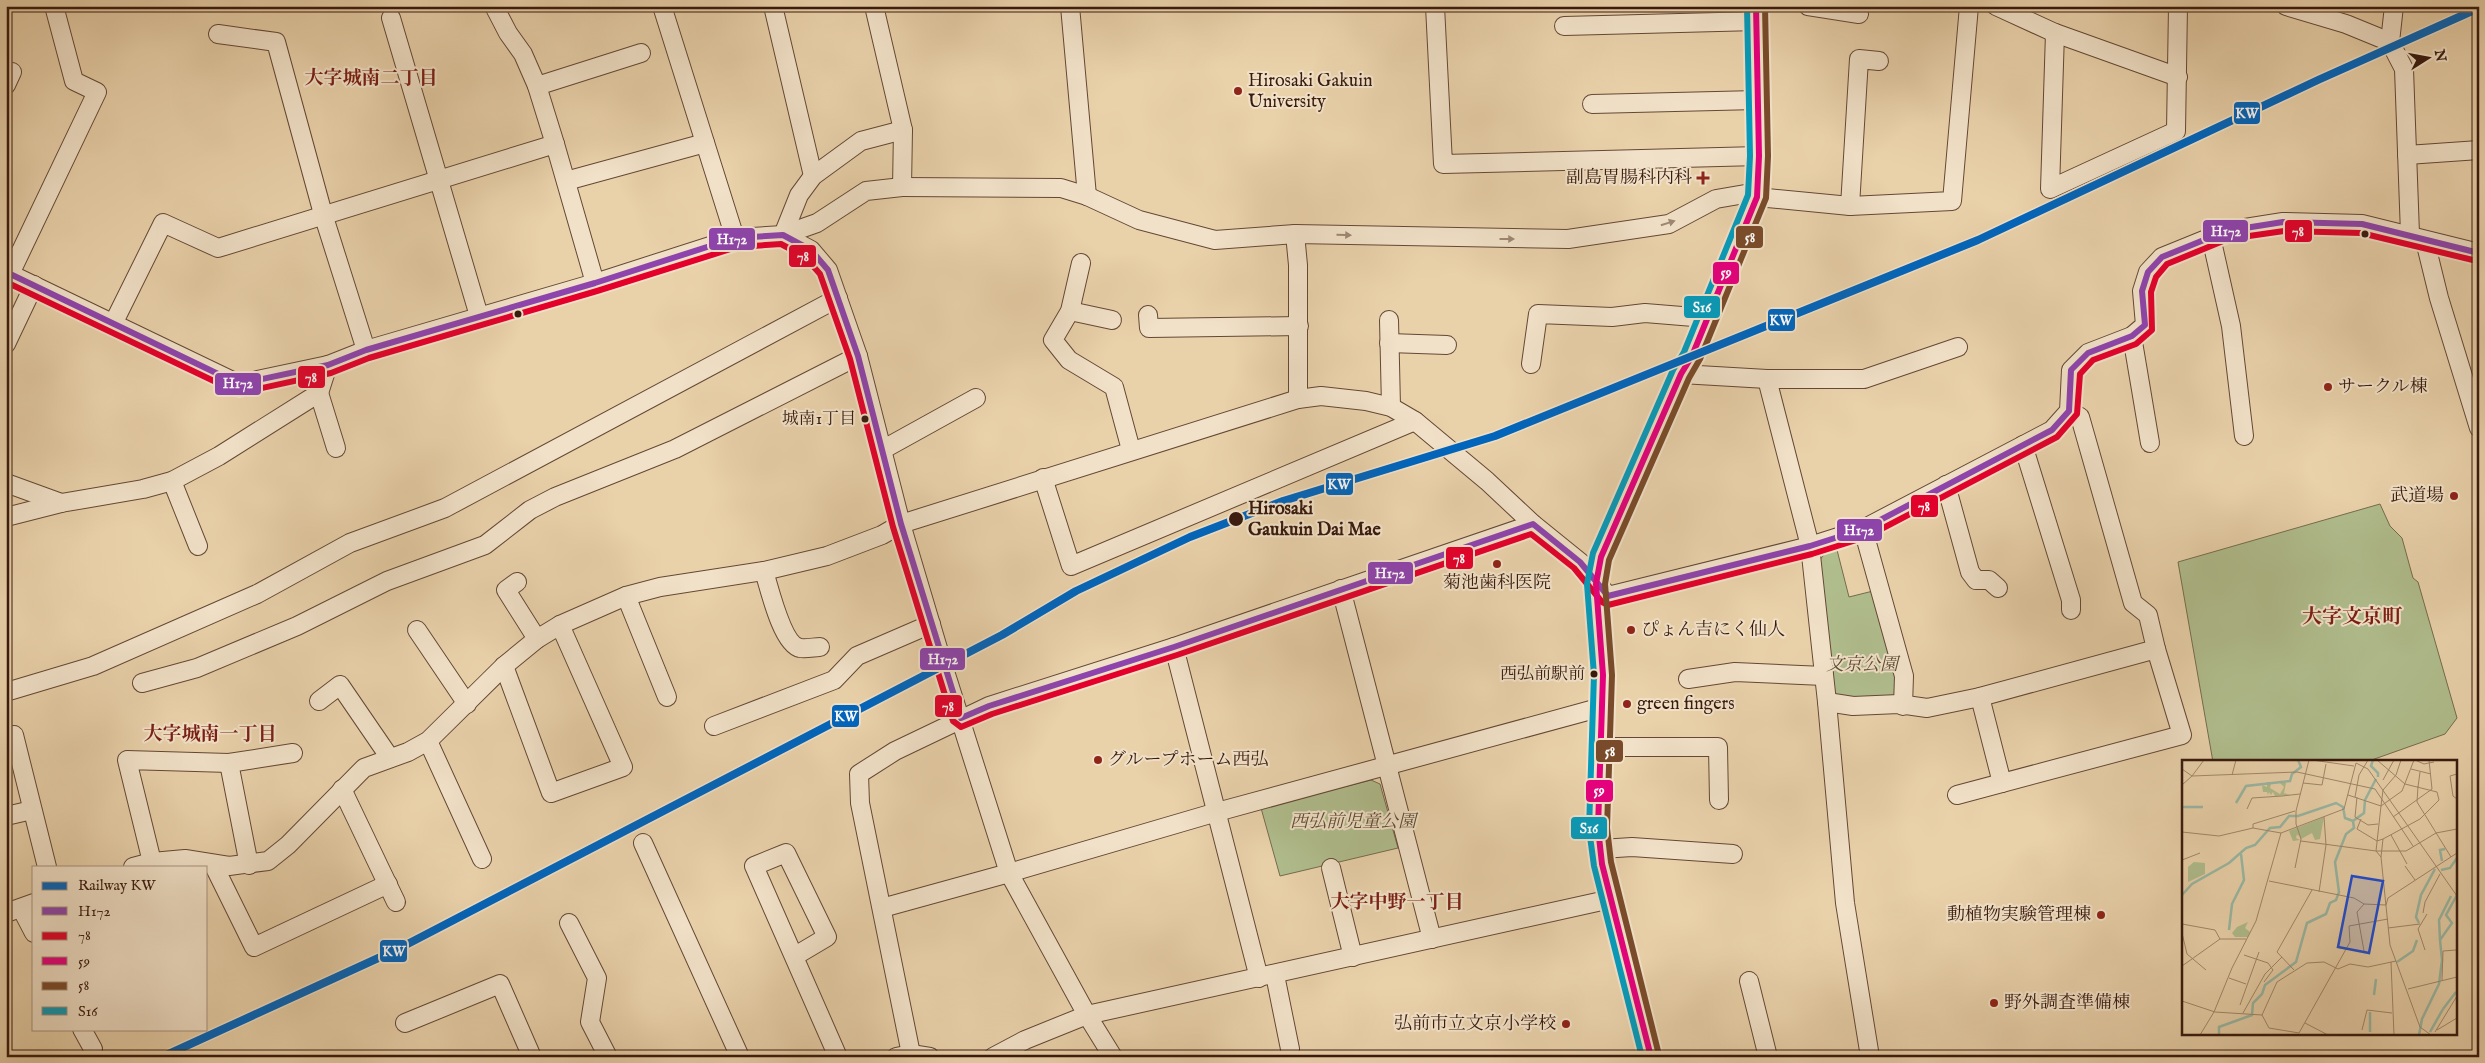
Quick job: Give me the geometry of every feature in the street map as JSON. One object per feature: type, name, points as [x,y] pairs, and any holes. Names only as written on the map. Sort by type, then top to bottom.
[{"type":"main road","points":[[1651,1057],[1611,899],[1598,828],[1604,675],[1596,584],[1601,557],[1681,374],[1692,356],[1757,197],[1756,14]]},
{"type":"street","points":[[54,6],[74,80],[97,92],[8,273],[239,384],[328,365],[366,350],[594,283],[735,238],[783,235],[817,223],[866,191],[902,187],[1061,188],[1087,196],[1139,220],[1215,240],[1296,234],[1568,239],[1669,224],[1716,199],[1745,194],[1757,197],[1850,206],[1952,201],[1969,6]]},
{"type":"street","points":[[494,6],[508,33],[523,54],[537,86],[594,283]]},
{"type":"street","points":[[662,6],[735,238]]},
{"type":"street","points":[[773,6],[813,176]]},
{"type":"street","points":[[874,6],[903,130],[902,187]]},
{"type":"street","points":[[1070,6],[1087,196]]},
{"type":"street","points":[[1435,6],[1443,164],[1758,156]]},
{"type":"street","points":[[1808,6],[1859,14]]},
{"type":"street","points":[[1996,6],[2055,33],[2178,77]]},
{"type":"street","points":[[2055,33],[2050,189],[2176,131],[2178,6]]},
{"type":"street","points":[[2286,6],[2346,24],[2390,42]]},
{"type":"street","points":[[2394,6],[2390,42],[2404,69],[2407,155],[2418,238],[2479,428]]},
{"type":"street","points":[[1564,26],[1756,14]]},
{"type":"street","points":[[391,18],[479,316]]},
{"type":"street","points":[[218,34],[276,42],[323,214],[366,350]]},
{"type":"street","points":[[537,86],[641,53]]},
{"type":"street","points":[[1850,206],[1859,60],[1880,61]]},
{"type":"street","points":[[1592,104],[1757,100]]},
{"type":"street","points":[[783,235],[799,195],[813,176],[861,141],[903,130]]},
{"type":"street","points":[[566,181],[705,143]]},
{"type":"street","points":[[113,324],[163,223],[218,248],[323,214],[555,144]]},
{"type":"street","points":[[2407,155],[2479,150]]},
{"type":"street","points":[[138,866],[152,862],[185,859],[213,864],[249,865],[268,861],[281,851],[364,768],[408,752],[428,741],[504,666],[537,638],[560,625],[626,596],[660,587],[764,571],[827,556],[882,535],[901,524],[1131,450],[1298,399],[1321,396],[1342,397],[1391,407],[1415,421],[1487,481],[1533,524],[1580,562],[1596,584],[1608,596],[1810,546],[1863,529],[2052,430],[2069,411],[2071,370],[2088,353],[2132,336],[2145,325],[2142,290],[2148,272],[2162,257],[2226,231],[2283,222],[2362,224],[2479,253]]},
{"type":"street","points":[[1296,234],[1299,326],[1298,399]]},
{"type":"street","points":[[783,235],[811,250],[828,270],[858,356],[901,524],[1009,873],[1087,1015],[1113,1057]]},
{"type":"street","points":[[2211,237],[2231,326],[2244,436]]},
{"type":"street","points":[[1081,263],[1070,311],[1053,340],[1069,360],[1114,387],[1131,450]]},
{"type":"street","points":[[6,344],[34,285]]},
{"type":"street","points":[[6,692],[94,666],[257,594],[350,543],[445,508],[838,298]]},
{"type":"street","points":[[1070,311],[1112,320]]},
{"type":"street","points":[[1531,364],[1538,314],[1612,317],[1645,313],[1706,318]]},
{"type":"street","points":[[1148,315],[1149,328],[1299,326]]},
{"type":"street","points":[[1389,320],[1391,407]]},
{"type":"street","points":[[2132,336],[2150,443]]},
{"type":"street","points":[[1389,344],[1447,345]]},
{"type":"street","points":[[1681,374],[1767,379],[1864,379],[1958,347]]},
{"type":"street","points":[[142,683],[197,668],[297,626],[387,581],[485,545],[530,510],[555,497],[675,449],[858,356]]},
{"type":"street","points":[[328,365],[319,393],[336,448]]},
{"type":"street","points":[[1767,379],[1810,546],[1827,702],[1845,903],[1870,1057]]},
{"type":"street","points":[[6,517],[61,503],[143,489],[172,481],[219,456],[319,393]]},
{"type":"street","points":[[882,450],[976,398]]},
{"type":"street","points":[[1957,795],[2182,735],[2156,649],[2148,615],[2133,602],[2080,417],[2069,411]]},
{"type":"street","points":[[1043,478],[1071,566],[1415,421]]},
{"type":"street","points":[[2023,445],[2071,600],[2071,610]]},
{"type":"street","points":[[172,481],[198,546]]},
{"type":"street","points":[[6,483],[61,503]]},
{"type":"street","points":[[1946,486],[1970,572],[1976,580],[1989,580],[1998,588]]},
{"type":"street","points":[[916,1056],[860,802],[859,774],[895,751],[960,718],[989,706],[1174,647],[1533,524]]},
{"type":"street","points":[[1863,529],[1904,676],[1903,706]]},
{"type":"street","points":[[764,571],[784,629],[792,642],[800,648],[820,646]]},
{"type":"street","points":[[517,582],[506,590],[537,638]]},
{"type":"street","points":[[1341,589],[1432,939]]},
{"type":"street","points":[[626,596],[667,697]]},
{"type":"street","points":[[714,726],[834,680],[857,656],[931,624]]},
{"type":"street","points":[[504,666],[551,793],[623,767],[560,625]]},
{"type":"street","points":[[416,630],[467,704]]},
{"type":"street","points":[[1174,647],[1216,812],[1290,1049]]},
{"type":"street","points":[[1827,702],[1853,706],[1899,704],[1927,708],[1980,697],[2156,649]]},
{"type":"street","points":[[1688,678],[1735,672],[1824,676]]},
{"type":"street","points":[[319,701],[340,686],[390,758]]},
{"type":"street","points":[[1980,697],[2002,783]]},
{"type":"street","points":[[882,908],[1216,812],[1602,707]]},
{"type":"street","points":[[14,735],[47,866]]},
{"type":"street","points":[[428,741],[482,859]]},
{"type":"street","points":[[1600,747],[1718,747],[1719,800]]},
{"type":"street","points":[[152,862],[127,760],[229,763],[293,753]]},
{"type":"street","points":[[229,763],[249,865]]},
{"type":"street","points":[[342,789],[396,902]]},
{"type":"street","points":[[6,816],[32,810]]},
{"type":"street","points":[[643,843],[740,1057]]},
{"type":"street","points":[[1601,849],[1632,847],[1733,854]]},
{"type":"street","points":[[795,956],[827,937],[786,853],[754,866],[838,1057]]},
{"type":"street","points":[[213,864],[254,946],[388,884]]},
{"type":"street","points":[[1331,868],[1353,957]]},
{"type":"street","points":[[993,1057],[1024,1040],[1087,1015],[1611,899]]},
{"type":"street","points":[[20,908],[32,929]]},
{"type":"street","points":[[569,924],[597,978],[590,1022],[608,1057]]},
{"type":"street","points":[[1749,981],[1768,1057]]},
{"type":"street","points":[[404,1023],[500,984],[532,1057]]},
{"type":"street","points":[[83,1030],[93,1049]]},
{"type":"green space","points":[[2380,504],[2390,526],[2402,538],[2413,578],[2418,582],[2457,718],[2445,734],[2372,760],[2213,760],[2178,562]]},
{"type":"green space","name":"文京公園","points":[[1837,550],[1849,597],[1877,590],[1899,692],[1893,697],[1837,697],[1832,692],[1820,560],[1826,551]]},
{"type":"green space","name":"西弘前児童公園","points":[[1371,780],[1380,784],[1398,848],[1280,876],[1261,808]]},
{"type":"rail line","name":"KW","points":[[162,1057],[398,949],[1002,635],[1076,591],[1190,537],[1283,501],[1495,436],[1978,240],[2318,80],[2479,8]]},
{"type":"transit line","name":"S16","points":[[1642,1057],[1594,866],[1589,829],[1594,675],[1587,584],[1593,553],[1673,370],[1684,352],[1748,195],[1750,156],[1747,6]]},
{"type":"transit line","name":"59","points":[[1651,1057],[1602,864],[1598,828],[1603,675],[1596,584],[1601,557],[1681,374],[1692,356],[1757,197],[1759,156],[1756,6]]},
{"type":"transit line","name":"58","points":[[1659,1055],[1611,862],[1607,828],[1612,675],[1605,584],[1609,560],[1689,378],[1700,359],[1766,198],[1768,156],[1765,6]]},
{"type":"transit line","name":"H172","points":[[6,272],[239,384],[328,365],[366,350],[595,283],[735,238],[783,235],[811,250],[828,270],[858,356],[901,524],[961,718],[989,706],[1174,647],[1533,524],[1580,562],[1608,596],[1810,546],[1863,529],[2052,430],[2069,411],[2071,370],[2088,353],[2132,336],[2145,325],[2142,291],[2148,272],[2162,257],[2226,231],[2283,222],[2362,224],[2479,253]]},
{"type":"transit line","name":"78","points":[[6,282],[239,393],[331,373],[369,358],[597,291],[737,247],[781,244],[805,257],[820,274],[850,359],[893,527],[953,721],[961,727],[992,714],[1177,655],[1531,534],[1574,568],[1602,602],[1608,605],[1812,554],[1866,537],[2057,437],[2077,414],[2080,374],[2093,360],[2136,344],[2152,330],[2151,292],[2156,277],[2167,264],[2228,239],[2284,231],[2361,233],[2477,261]]},
{"type":"place","name":"Hirosaki Gakuin University","points":[[1238,91]]},
{"type":"place","name":"副島胃腸科内科","points":[[1703,178]]},
{"type":"place","name":"サークル棟","points":[[2328,387]]},
{"type":"place","name":"城南1丁目","points":[[865,419]]},
{"type":"place","name":"武道場","points":[[2454,496]]},
{"type":"place","name":"Hirosaki Gaukuin Dai Mae","points":[[1236,519]]},
{"type":"place","name":"菊池歯科医院","points":[[1497,564]]},
{"type":"place","name":"ぴょん吉にく仙人","points":[[1631,630]]},
{"type":"place","name":"西弘前駅前","points":[[1594,674]]},
{"type":"place","name":"green fingers","points":[[1627,704]]},
{"type":"place","name":"グループホーム西弘","points":[[1098,760]]},
{"type":"place","name":"動植物実験管理棟","points":[[2101,915]]},
{"type":"place","name":"野外調査準備棟","points":[[1994,1003]]},
{"type":"place","name":"弘前市立文京小学校","points":[[1566,1024]]},
{"type":"district","name":"大字城南二丁目","points":[[371,79]]},
{"type":"district","name":"大字文京町","points":[[2352,617]]},
{"type":"district","name":"大字城南一丁目","points":[[210,735]]},
{"type":"district","name":"大字中野一丁目","points":[[1397,903]]}]
